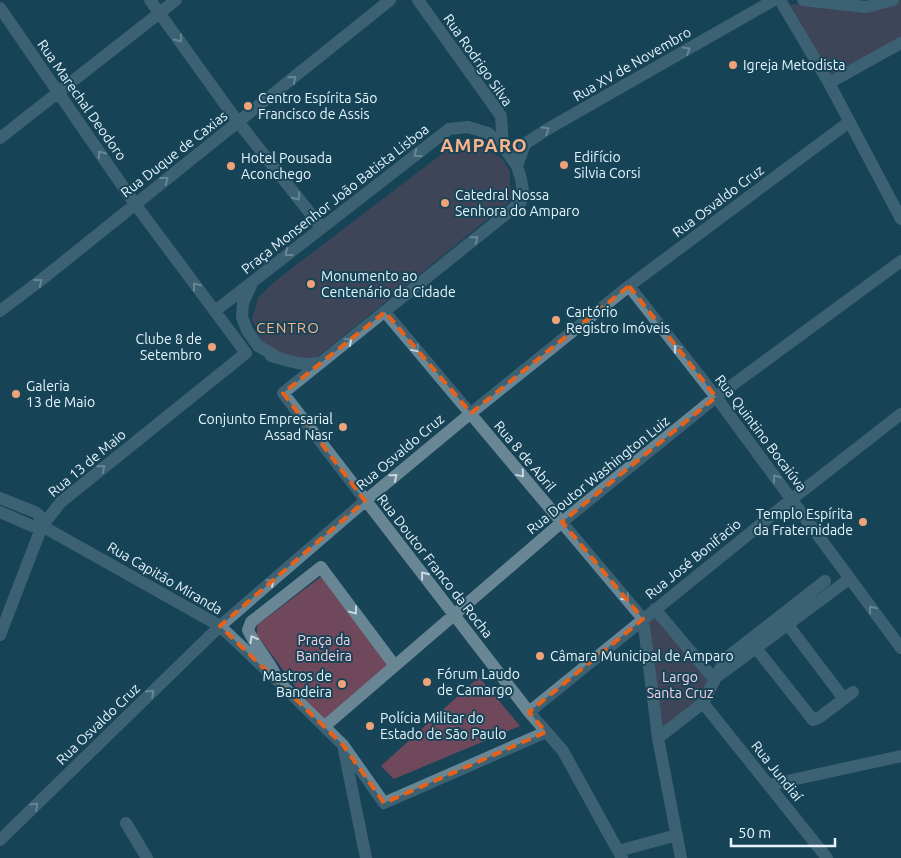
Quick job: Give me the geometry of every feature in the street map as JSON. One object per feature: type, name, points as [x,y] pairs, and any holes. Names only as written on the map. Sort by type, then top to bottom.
[{"type":"street","points":[[150,0],[238,122],[321,228]]},
{"type":"street","points":[[0,138],[176,0]]},
{"type":"street","name":"Rua Duque de Caxias","points":[[0,311],[390,0]]},
{"type":"street","name":"Rua Rodrigo Silva","points":[[418,0],[501,116],[504,146],[517,166]]},
{"type":"street","name":"Rua XV de Novembro","points":[[517,166],[525,144],[546,130],[774,0]]},
{"type":"street","points":[[780,0],[829,83],[901,219]]},
{"type":"street","points":[[802,0],[866,7],[893,0]]},
{"type":"street","name":"Rua Marechal Deodoro","points":[[0,8],[135,204],[246,353]]},
{"type":"street","points":[[829,83],[901,43]]},
{"type":"street","name":"Rua Osvaldo Cruz","points":[[0,840],[220,626],[365,501],[470,413],[629,286],[848,122]]},
{"type":"street","name":"Praça Monsenhor João Batista Lisboa","points":[[215,311],[449,129],[468,127],[488,132],[504,146]]},
{"type":"street","points":[[253,281],[243,303],[242,317],[247,330],[258,346],[289,363],[306,365],[322,363],[521,202],[522,179],[517,166]]},
{"type":"street","name":"Rua Doutor Washington Luiz","points":[[325,726],[562,522],[716,398],[901,261]]},
{"type":"street","name":"Rua Quintino Bocaiúva","points":[[629,286],[792,498],[849,579],[901,648]]},
{"type":"street","name":"Rua 8 de Abril","points":[[385,312],[643,618]]},
{"type":"street","points":[[246,353],[279,358]]},
{"type":"street","name":"Rua 13 de Maio","points":[[0,634],[42,526],[61,502],[246,353]]},
{"type":"street","name":"Rua Doutor Franco da Rocha","points":[[322,363],[283,393],[529,712],[562,751],[620,855]]},
{"type":"street","name":"Rua José Bonifacio","points":[[529,712],[792,498],[901,414]]},
{"type":"street","name":"Rua Capitão Miranda","points":[[0,498],[35,512],[39,515],[42,526]]},
{"type":"street","name":"Rua Capitão Miranda","points":[[0,512],[32,526],[42,526],[220,626],[278,680],[343,745],[384,803],[546,732]]},
{"type":"street","points":[[278,680],[248,630],[251,622],[321,567],[395,666]]},
{"type":"street","points":[[714,679],[849,579]]},
{"type":"street","points":[[658,738],[703,703],[725,659],[826,581]]},
{"type":"street","points":[[655,609],[714,679]]},
{"type":"street","points":[[643,618],[658,738],[681,858]]},
{"type":"street","points":[[756,648],[813,720],[848,696],[788,625]]},
{"type":"street","name":"Rua Jundiaí","points":[[703,703],[827,858]]},
{"type":"street","points":[[343,745],[366,858]]},
{"type":"street","points":[[769,785],[901,756]]},
{"type":"street","points":[[126,823],[147,858]]},
{"type":"street","points":[[620,855],[677,835]]},
{"type":"highlighted area","points":[[629,286],[716,397],[562,522],[643,619],[529,712],[546,732],[404,795],[384,803],[343,745],[220,626],[365,501],[283,393],[385,312],[471,413]]},
{"type":"green space","points":[[901,0],[901,40],[831,79],[790,4],[869,10]]},
{"type":"green space","points":[[472,143],[502,158],[510,172],[510,186],[515,197],[316,358],[306,359],[283,355],[262,342],[252,319],[258,298],[274,282],[455,144]]},
{"type":"green space","name":"Praça da Bandeira","points":[[326,573],[395,666],[325,726],[257,635],[257,625]]},
{"type":"green space","name":"Largo Santa Cruz","points":[[655,618],[712,681],[703,703],[657,732],[649,622]]},
{"type":"green space","points":[[479,677],[520,726],[394,779],[381,766]]},
{"type":"place","name":"Igreja Metodista","points":[[733,65]]},
{"type":"place","name":"Centro Espírita São Francisco de Assis","points":[[248,106]]},
{"type":"place","name":"Edifício Silvia Corsi","points":[[564,165]]},
{"type":"place","name":"Hotel Pousada Aconchego","points":[[231,166]]},
{"type":"place","name":"Catedral Nossa Senhora do Amparo","points":[[445,203]]},
{"type":"place","name":"Monumento ao Centenário da Cidade","points":[[311,284]]},
{"type":"place","name":"Cartório Registro Imóveis","points":[[556,320]]},
{"type":"place","name":"Clube 8 de Setembro","points":[[212,347]]},
{"type":"place","name":"Galeria 13 de Maio","points":[[16,394]]},
{"type":"place","name":"Conjunto Empresarial Assad Nasr","points":[[343,427]]},
{"type":"place","name":"Templo Espírita da Fraternidade","points":[[863,522]]},
{"type":"place","name":"Câmara Municipal de Amparo","points":[[540,656]]},
{"type":"place","name":"Fórum Laudo de Camargo","points":[[427,682]]},
{"type":"place","name":"Mastros de Bandeira","points":[[342,684]]},
{"type":"place","name":"Polícia Militar do Estado de São Paulo","points":[[370,726]]},
{"type":"district","name":"AMPARO","points":[[484,145]]},
{"type":"district","name":"CENTRO","points":[[288,328]]}]
